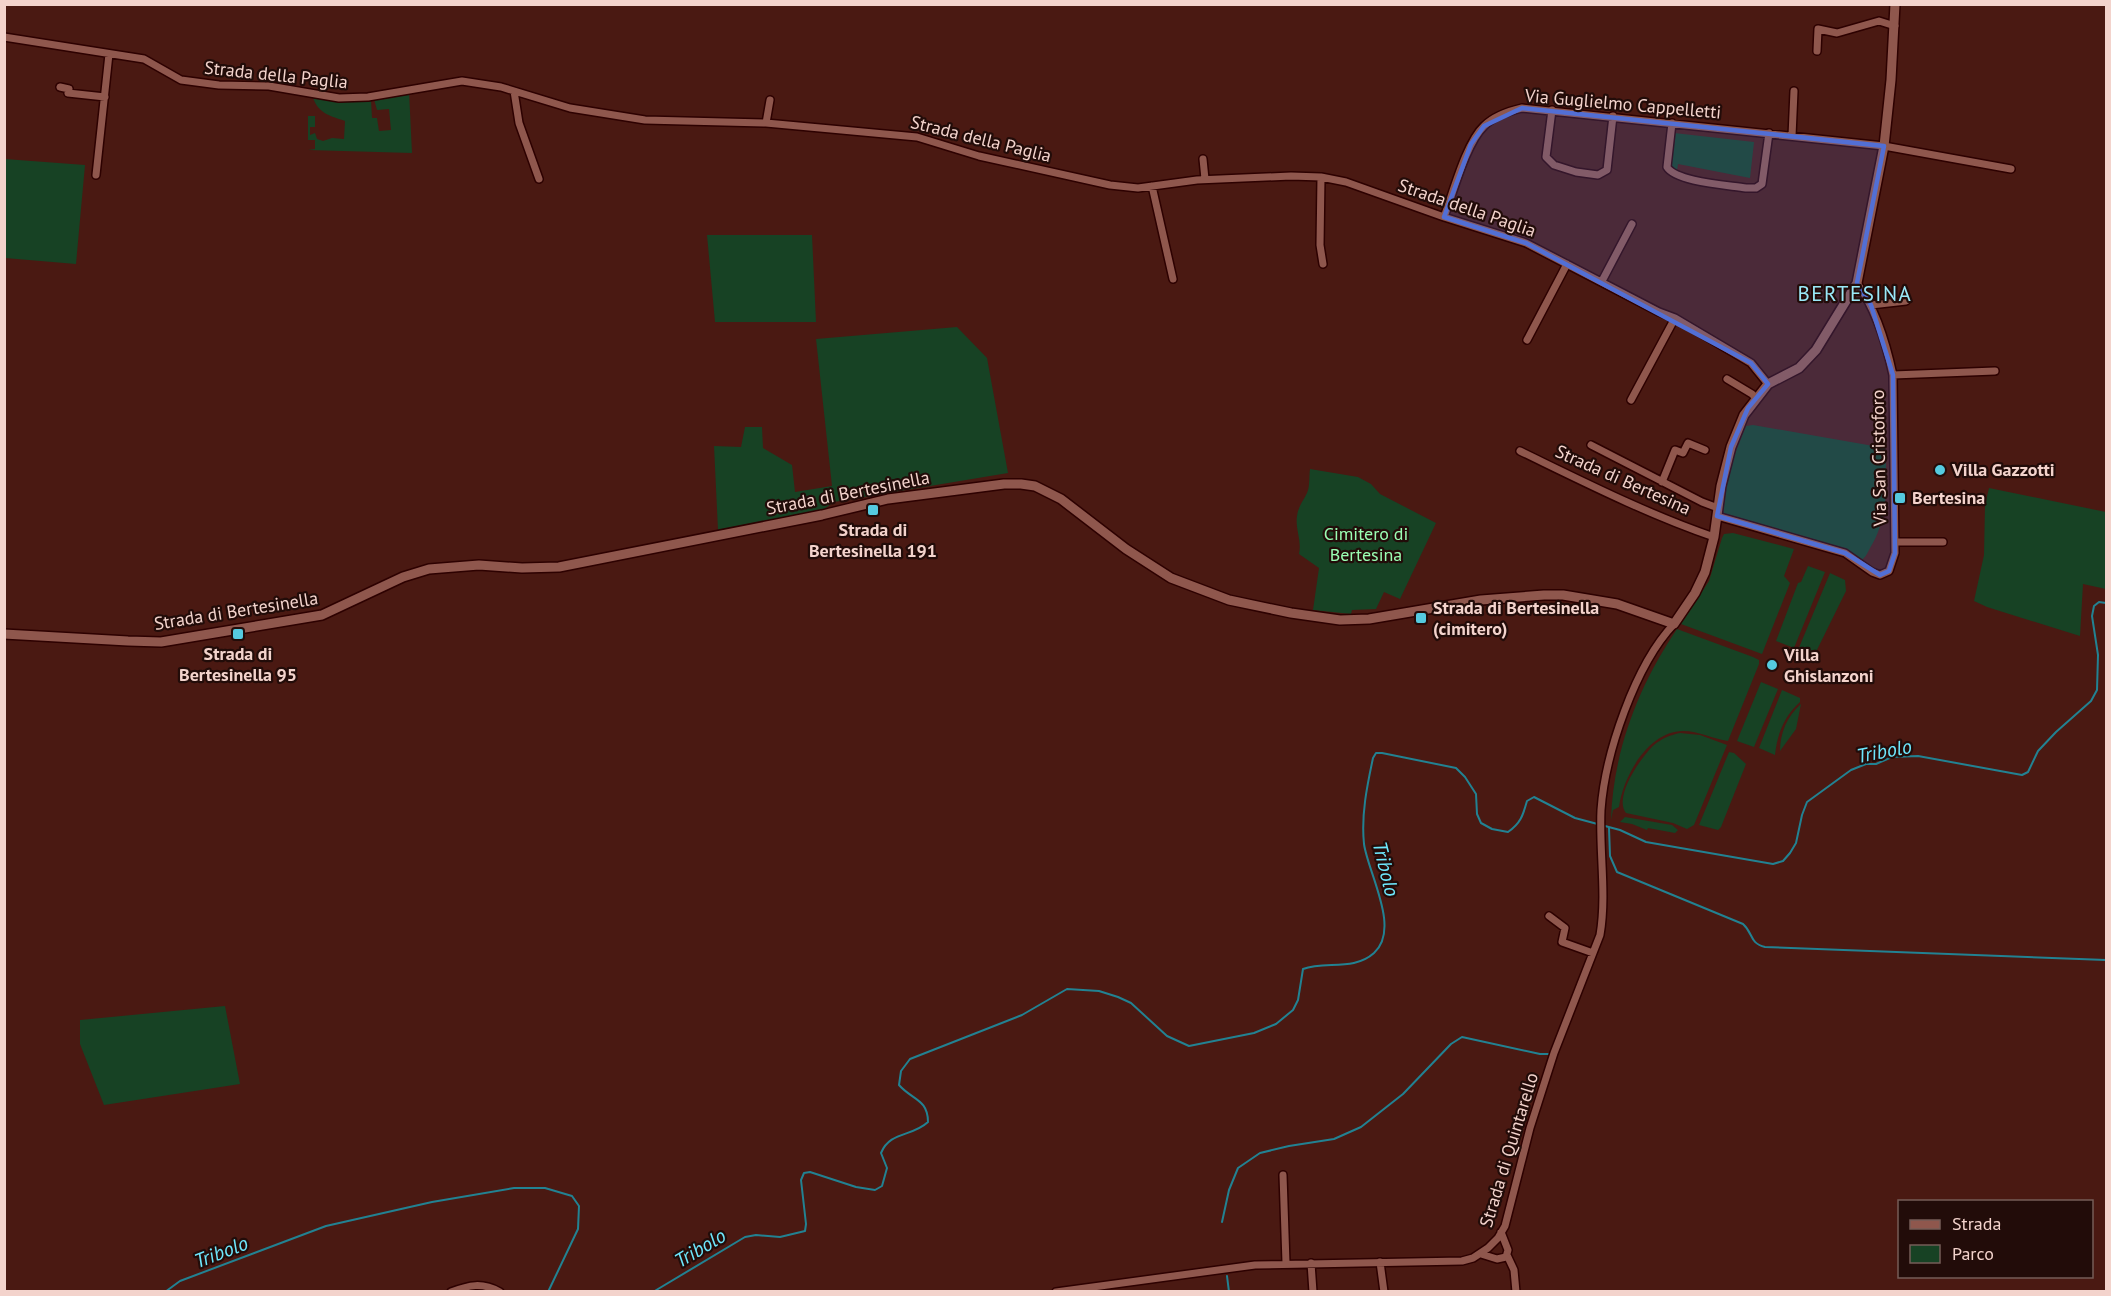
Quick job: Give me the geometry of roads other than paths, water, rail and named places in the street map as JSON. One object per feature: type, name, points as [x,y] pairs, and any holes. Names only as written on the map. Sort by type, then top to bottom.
[{"type":"street","name":"Strada di Bertesina","points":[[1674,624],[1700,585],[1714,537],[1721,486],[1731,447],[1744,415],[1768,384],[1799,368],[1816,350],[1857,283],[1884,146],[1895,4]]},
{"type":"street","points":[[1817,51],[1818,29],[1837,33],[1879,21],[1895,27]]},
{"type":"street","name":"Strada della Paglia","points":[[4,37],[144,59],[181,80],[219,85],[269,86],[339,98],[368,97],[462,81],[483,82],[570,108],[645,120],[766,123],[917,137],[979,156],[1099,183],[1138,188],[1205,179],[1321,177],[1346,182],[1526,243],[1659,312],[1675,318],[1751,363],[1768,384]]},
{"type":"street","points":[[96,175],[109,54]]},
{"type":"street","points":[[60,87],[69,89],[69,93],[105,97]]},
{"type":"street","points":[[514,91],[519,123],[539,179]]},
{"type":"street","points":[[1792,136],[1794,91]]},
{"type":"street","points":[[766,123],[770,100]]},
{"type":"street","name":"Via Guglielmo Cappelletti","points":[[1444,217],[1471,144],[1484,126],[1504,113],[1522,108],[1884,146]]},
{"type":"street","points":[[1552,110],[1546,157],[1554,165],[1576,172],[1598,175],[1607,170],[1612,117]]},
{"type":"street","points":[[1672,123],[1667,167],[1671,173],[1746,188],[1756,188],[1762,184],[1769,133]]},
{"type":"street","points":[[1884,146],[2011,169]]},
{"type":"street","points":[[1203,159],[1205,179]]},
{"type":"street","points":[[1321,177],[1319,235],[1323,264]]},
{"type":"street","points":[[1152,186],[1173,279]]},
{"type":"street","points":[[1602,281],[1632,224]]},
{"type":"street","points":[[1527,340],[1567,264]]},
{"type":"street","name":"Via San Cristoforo","points":[[1718,512],[1845,553],[1880,575],[1889,571],[1894,561],[1895,542],[1893,375],[1871,305],[1857,283]]},
{"type":"street","points":[[1871,305],[1906,301]]},
{"type":"street","points":[[1631,400],[1675,318]]},
{"type":"street","name":"Via San Cristoforo","points":[[1893,375],[1995,371]]},
{"type":"street","points":[[1727,379],[1756,398]]},
{"type":"street","name":"Strada di Bertesina","points":[[1662,482],[1675,450],[1683,453],[1688,443],[1705,450]]},
{"type":"street","name":"Strada di Bertesina","points":[[1591,445],[1718,512]]},
{"type":"street","name":"Strada di Bertesina","points":[[1520,451],[1625,502],[1714,537]]},
{"type":"street","name":"Strada di Bertesinella","points":[[4,634],[161,642],[322,615],[403,577],[429,569],[479,565],[522,568],[559,567],[822,515],[888,498],[1004,484],[1035,486],[1049,491],[1150,566],[1186,585],[1229,600],[1291,613],[1340,620],[1369,619],[1480,600],[1544,594],[1617,604],[1674,624]]},
{"type":"street","name":"Via San Cristoforo","points":[[1895,542],[1943,542]]},
{"type":"street","name":"Strada di Quintarello","points":[[1480,1254],[1494,1243],[1507,1219],[1533,1117],[1554,1053],[1600,935],[1602,915],[1601,826],[1608,765],[1621,721],[1640,677],[1674,624]]},
{"type":"street","points":[[1549,916],[1564,927],[1562,942],[1593,953]]},
{"type":"street","points":[[1283,1175],[1287,1263]]},
{"type":"street","points":[[1501,1232],[1507,1243],[1507,1255],[1514,1270],[1516,1292]]},
{"type":"street","points":[[1056,1292],[1255,1265],[1462,1261],[1480,1254],[1497,1259],[1502,1259],[1507,1255]]},
{"type":"street","points":[[1380,1262],[1384,1292]]},
{"type":"street","points":[[1311,1263],[1313,1292]]},
{"type":"street","points":[[451,1292],[470,1285],[485,1285],[500,1292]]},
{"type":"waterway","name":"Tribolo","points":[[653,1292],[745,1237],[756,1235],[780,1237],[805,1231],[801,1180],[804,1173],[810,1172],[856,1187],[875,1190],[882,1186],[887,1168],[881,1153],[885,1146],[896,1137],[922,1127],[928,1122],[922,1104],[899,1085],[901,1071],[910,1059],[1022,1015],[1067,989],[1099,991],[1131,1003],[1167,1036],[1189,1046],[1254,1033],[1276,1024],[1293,1010],[1298,1000],[1303,969],[1349,964],[1366,959],[1381,943],[1384,930],[1381,900],[1364,844],[1363,822],[1369,779],[1376,753],[1456,768],[1476,794],[1477,814],[1481,823],[1492,829],[1508,832],[1521,818],[1527,801],[1534,797],[1575,818],[1620,830],[1646,842],[1773,864],[1783,861],[1796,843],[1807,802],[1851,770],[1866,764],[1876,764],[1892,757],[1918,756],[2022,775],[2028,772],[2038,751],[2091,701],[2097,690],[2098,655],[2092,616],[2094,606],[2099,602],[2106,603]]},
{"type":"waterway","points":[[1609,828],[1610,856],[1617,872],[1743,924],[1754,941],[1765,947],[2106,960]]},
{"type":"waterway","points":[[1222,1222],[1229,1190],[1238,1168],[1260,1153],[1334,1139],[1361,1127],[1403,1094],[1451,1044],[1462,1037],[1548,1054]]},
{"type":"waterway","name":"Tribolo","points":[[165,1292],[180,1281],[326,1226],[432,1202],[514,1188],[545,1188],[572,1196],[579,1206],[578,1229],[548,1292]]},
{"type":"waterway","points":[[1227,1276],[1229,1292]]},
{"type":"place","name":"Villa Gazzotti","points":[[1940,470]]},
{"type":"place","name":"Bertesina","points":[[1900,498]]},
{"type":"place","name":"Strada di Bertesinella 191","points":[[873,510]]},
{"type":"place","name":"Strada di Bertesinella (cimitero)","points":[[1421,618]]},
{"type":"place","name":"Strada di Bertesinella 95","points":[[238,634]]},
{"type":"place","name":"Villa Ghislanzoni","points":[[1772,665]]},
{"type":"district","name":"BERTESINA","points":[[1855,294]]},
{"type":"park label","name":"Cimitero di Bertesina","points":[[1366,544]]}]
